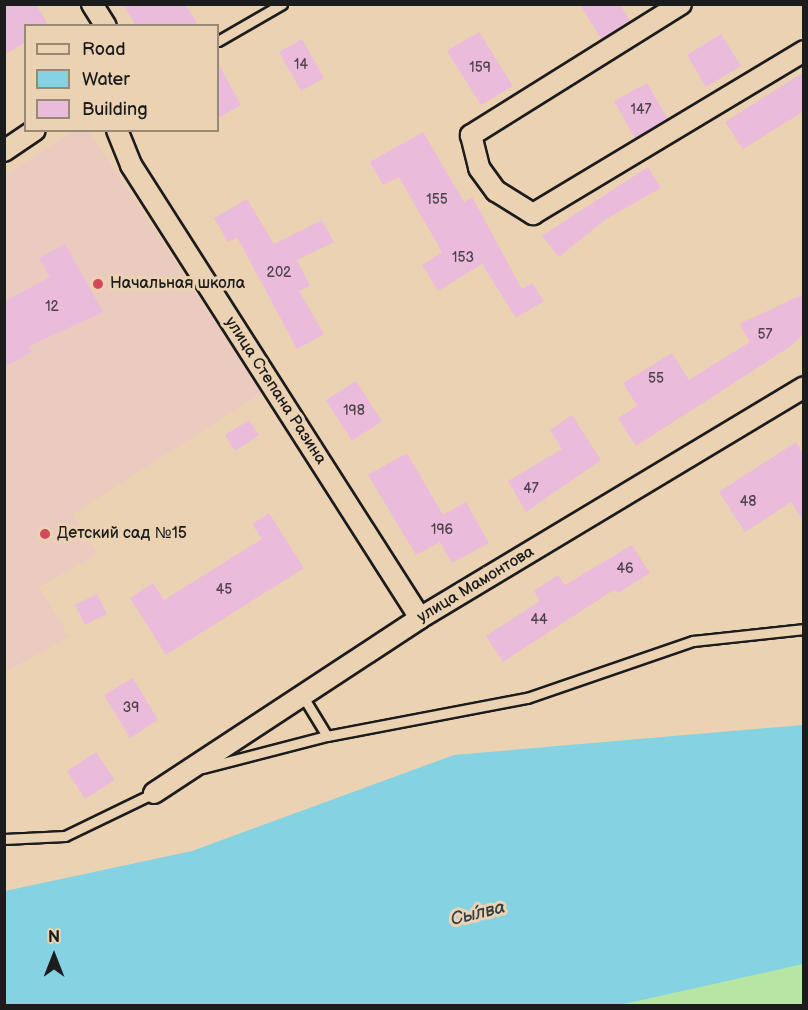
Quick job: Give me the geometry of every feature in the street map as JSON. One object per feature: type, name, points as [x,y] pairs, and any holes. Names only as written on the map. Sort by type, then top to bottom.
[{"type":"street","points":[[92,4],[105,24]]},
{"type":"street","points":[[681,4],[471,135],[479,168],[496,191],[533,214],[804,51]]},
{"type":"street","points":[[4,151],[32,132]]},
{"type":"street","name":"улица Степана Разина","points":[[118,132],[131,165],[420,618]]},
{"type":"street","name":"улица Мамонтова","points":[[154,793],[420,618],[804,387]]},
{"type":"lane","points":[[219,40],[282,4]]},
{"type":"lane","points":[[185,773],[327,736],[527,698],[693,641],[804,629]]},
{"type":"lane","points":[[302,695],[327,736]]},
{"type":"lane","points":[[4,839],[65,836],[154,793]]},
{"type":"shaded area","name":"Начальная школа","points":[[71,132],[90,132],[262,393],[73,514],[98,554],[39,587],[69,637],[5,672],[4,176]]},
{"type":"green space","points":[[803,964],[803,1005],[615,1006],[797,965]]},
{"type":"water","name":"Сы́лва","points":[[803,725],[803,964],[615,1006],[5,1005],[5,891],[192,851],[454,755]]},
{"type":"building","points":[[4,4],[36,4],[48,24],[24,24],[24,43],[4,55]]},
{"type":"building","points":[[123,4],[185,4],[198,24],[135,24]]},
{"type":"building","points":[[580,4],[620,4],[630,21],[601,39]]},
{"type":"building","points":[[479,32],[513,86],[481,105],[447,51]]},
{"type":"building","points":[[721,34],[741,66],[706,87],[687,55]]},
{"type":"building","points":[[302,39],[324,78],[301,91],[279,52]]},
{"type":"building","points":[[219,65],[241,105],[219,117]]},
{"type":"building","points":[[804,72],[804,111],[743,149],[725,122]]},
{"type":"building","points":[[647,83],[668,119],[635,138],[614,101]]},
{"type":"building","points":[[423,132],[464,202],[472,197],[522,289],[532,283],[544,301],[516,318],[482,264],[438,291],[422,265],[442,252],[399,177],[383,185],[370,162]]},
{"type":"building","points":[[648,167],[661,188],[606,219],[559,257],[542,236]]},
{"type":"building","points":[[247,199],[274,244],[322,220],[334,242],[297,260],[310,286],[299,291],[324,334],[297,349],[237,237],[228,242],[214,218]]},
{"type":"building","points":[[65,244],[103,312],[29,346],[32,352],[4,367],[4,302],[50,277],[39,258]]},
{"type":"building","points":[[804,294],[804,333],[791,346],[636,446],[618,418],[637,406],[623,383],[672,353],[689,380],[750,342],[739,324]]},
{"type":"building","points":[[356,381],[382,421],[352,441],[326,400]]},
{"type":"building","points":[[572,415],[601,460],[526,512],[508,481],[562,449],[550,430]]},
{"type":"building","points":[[249,420],[259,435],[235,451],[225,435]]},
{"type":"building","points":[[796,442],[804,455],[804,522],[791,502],[745,532],[719,492]]},
{"type":"building","points":[[407,453],[443,515],[466,502],[489,543],[452,563],[440,542],[416,555],[368,475]]},
{"type":"building","points":[[269,513],[304,568],[166,655],[130,598],[153,583],[164,600],[262,539],[252,524]]},
{"type":"building","points":[[632,545],[650,573],[618,593],[615,589],[503,662],[486,636],[540,601],[534,591],[558,575],[565,585]]},
{"type":"building","points":[[97,594],[107,614],[85,625],[75,605]]},
{"type":"building","points":[[133,678],[158,720],[130,738],[104,695]]},
{"type":"building","points":[[96,752],[115,780],[85,799],[67,771]]},
{"type":"place","name":"Начальная школа","points":[[98,284]]},
{"type":"place","name":"Детский сад №15","points":[[45,534]]}]
